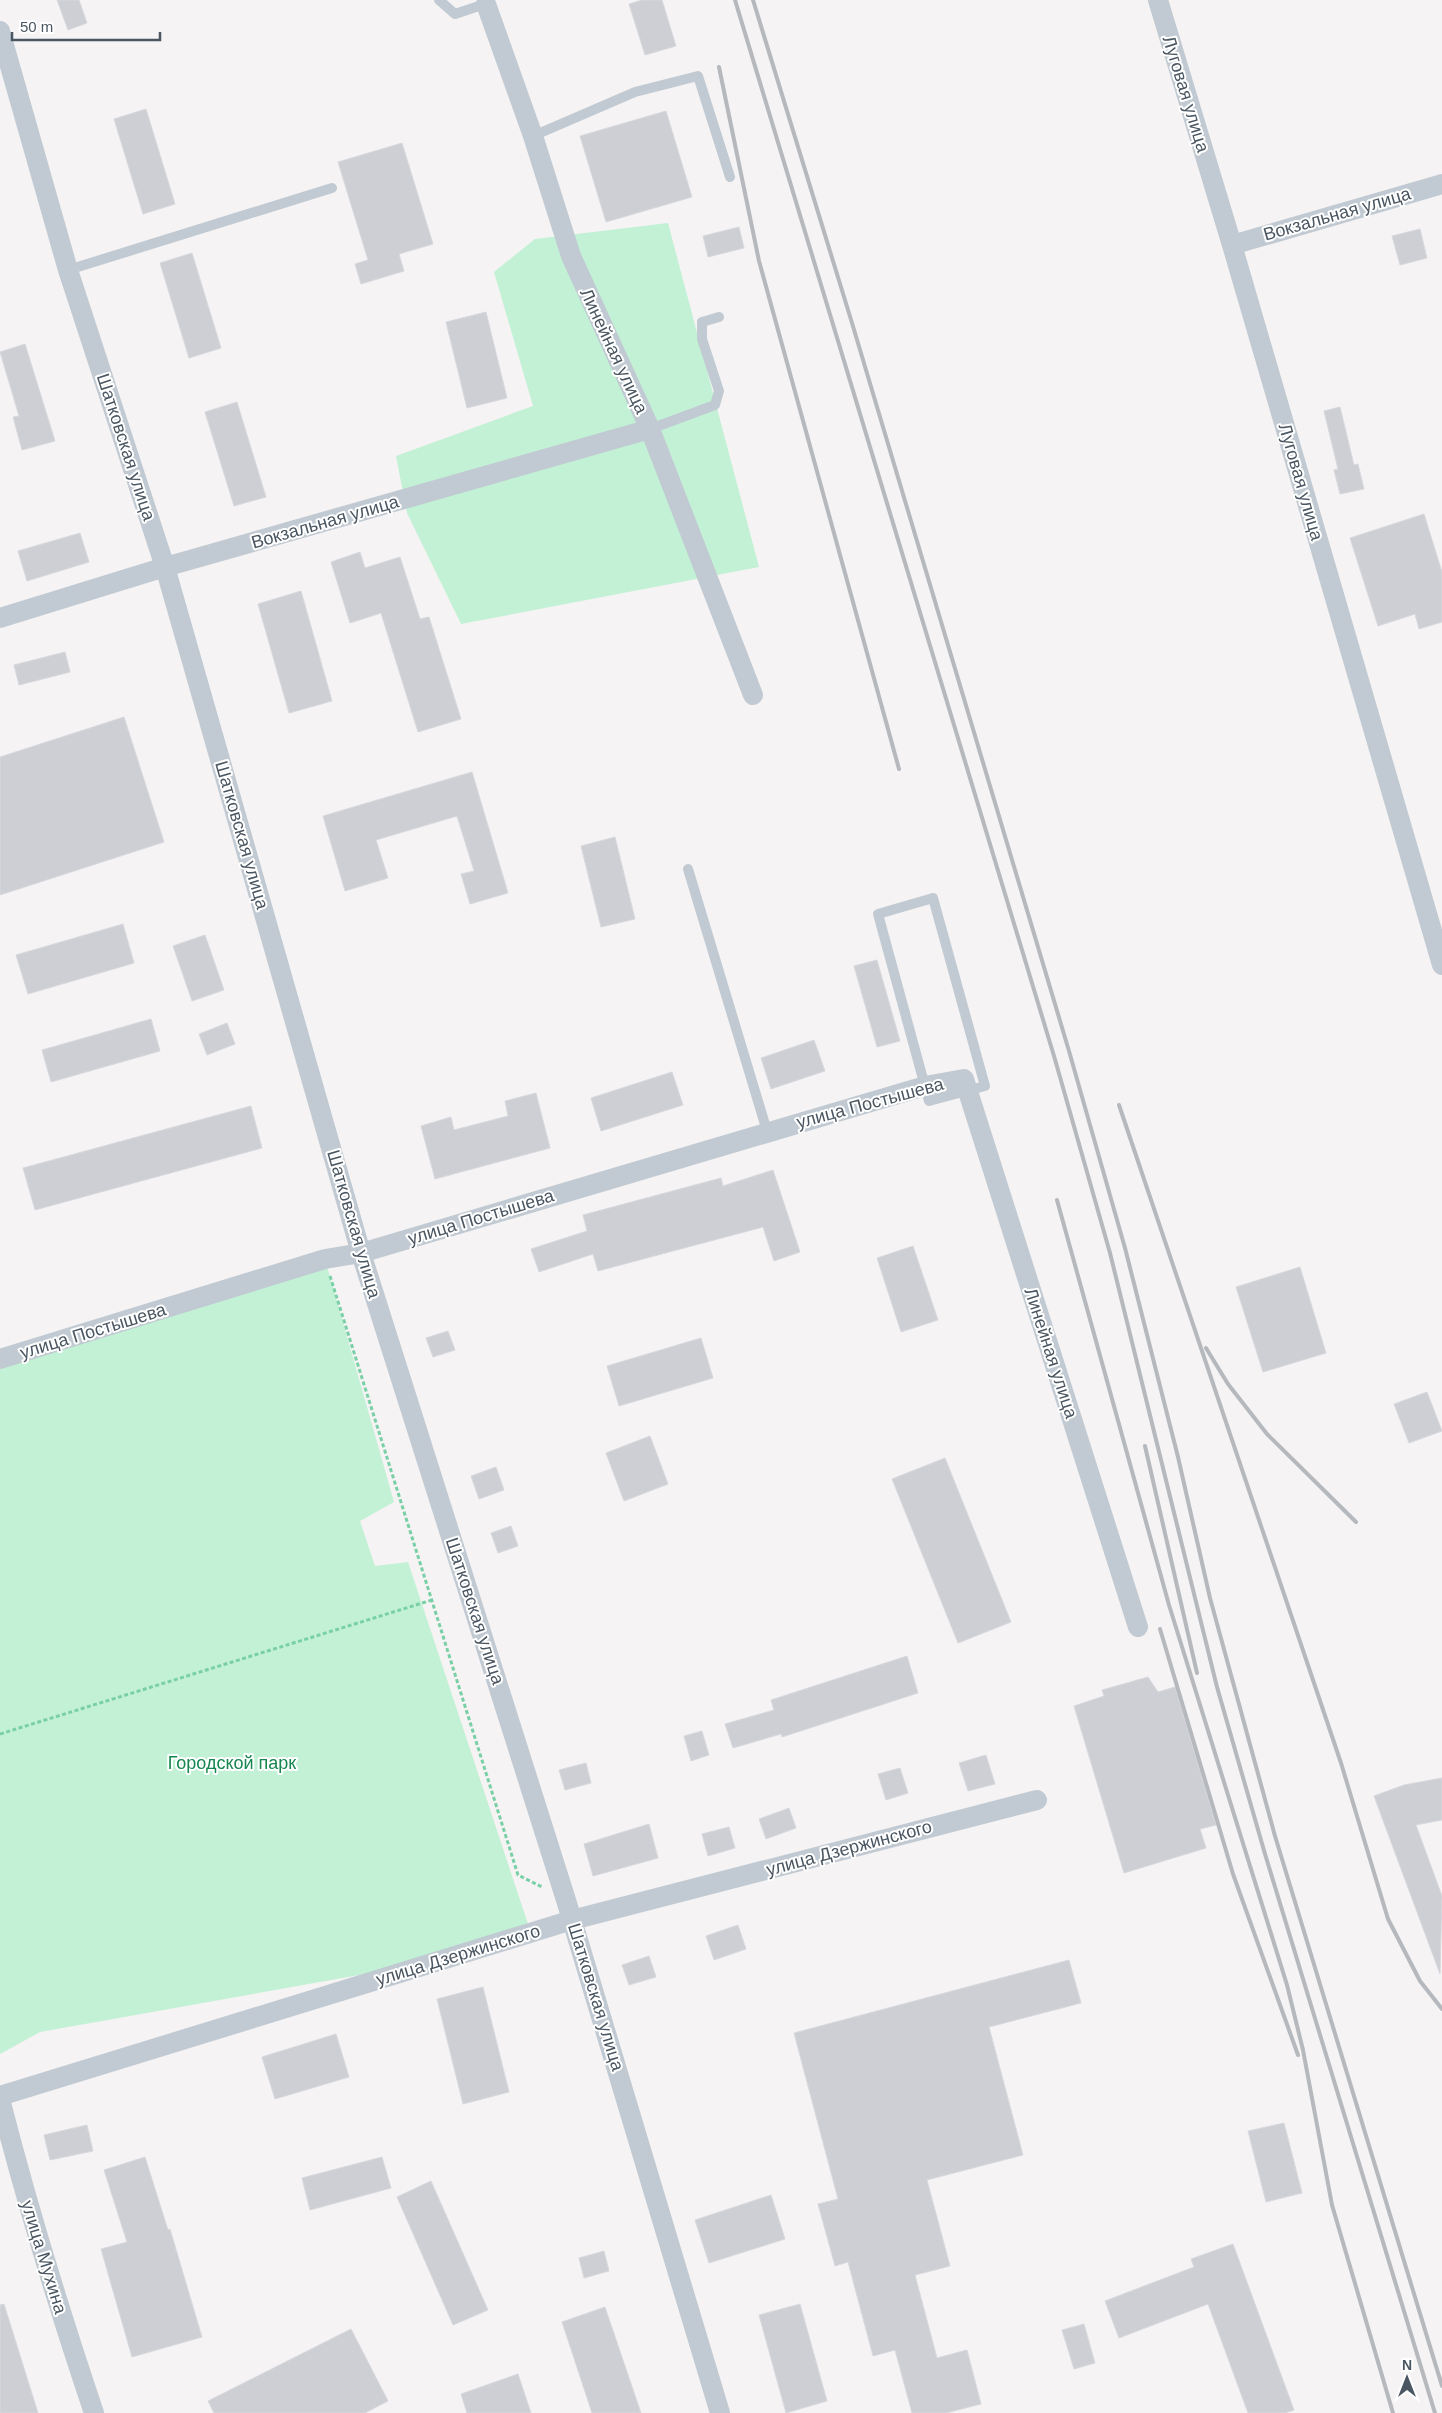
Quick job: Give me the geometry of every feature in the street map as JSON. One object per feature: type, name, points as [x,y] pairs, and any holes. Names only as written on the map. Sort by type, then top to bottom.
[{"type":"street","name":"Луговая улица","points":[[1158,0],[1232,245],[1442,965]]},
{"type":"street","name":"Линейная улица","points":[[490,2],[571,256],[650,429],[753,695]]},
{"type":"street","name":"Шатковская улица","points":[[0,31],[68,270],[165,567],[361,1253],[566,1900],[720,2413]]},
{"type":"street","name":"Вокзальная улица","points":[[1232,245],[1442,184]]},
{"type":"street","name":"Вокзальная улица","points":[[0,618],[165,567],[650,429]]},
{"type":"street","name":"Линейная улица","points":[[966,1085],[1138,1627]]},
{"type":"street","name":"улица Постышева","points":[[0,1359],[325,1259],[361,1253],[767,1131],[925,1086],[966,1085]]},
{"type":"street","name":"улица Дзержинского","points":[[0,2097],[572,1920],[1037,1800]]},
{"type":"street","name":"улица Мухина","points":[[0,2097],[20,2178],[53,2288],[94,2413]]},
{"type":"lane","points":[[438,0],[455,14],[490,2]]},
{"type":"lane","points":[[533,136],[635,92],[698,76],[730,177]]},
{"type":"lane","points":[[68,270],[332,188]]},
{"type":"lane","points":[[650,429],[715,405],[719,391],[702,339],[702,322],[719,317]]},
{"type":"lane","points":[[688,869],[767,1131]]},
{"type":"lane","points":[[925,1086],[878,914],[934,898],[984,1086],[966,1085]]},
{"type":"path","points":[[325,1259],[518,1875],[566,1900]]},
{"type":"path","points":[[0,1734],[432,1600]]},
{"type":"green space","points":[[668,223],[759,567],[461,624],[407,513],[396,456],[533,406],[494,272],[535,239]]},
{"type":"green space","name":"Городской парк","points":[[325,1259],[394,1502],[360,1521],[375,1566],[408,1562],[531,1933],[443,1960],[40,2032],[0,2054],[0,1359]]},
{"type":"building","points":[[57,0],[79,0],[87,23],[68,30]]},
{"type":"building","points":[[642,0],[662,0],[676,46],[645,55],[629,4]]},
{"type":"building","points":[[146,109],[175,204],[143,214],[114,119]]},
{"type":"building","points":[[666,111],[692,197],[606,222],[580,136]]},
{"type":"building","points":[[402,143],[433,244],[399,254],[404,271],[361,284],[355,264],[368,260],[338,162]]},
{"type":"building","points":[[739,227],[744,248],[708,257],[703,236]]},
{"type":"building","points":[[1420,229],[1427,258],[1400,265],[1392,236]]},
{"type":"building","points":[[192,253],[221,348],[189,358],[160,263]]},
{"type":"building","points":[[486,312],[507,398],[467,408],[446,322]]},
{"type":"building","points":[[25,344],[55,441],[22,450],[13,417],[19,416],[0,352]]},
{"type":"building","points":[[237,402],[266,497],[234,506],[205,412]]},
{"type":"building","points":[[1340,407],[1354,465],[1358,464],[1364,489],[1340,494],[1334,470],[1338,469],[1324,411]]},
{"type":"building","points":[[1424,514],[1442,572],[1442,622],[1419,629],[1415,614],[1378,626],[1350,538]]},
{"type":"building","points":[[80,533],[89,562],[27,581],[18,551]]},
{"type":"building","points":[[360,552],[365,568],[400,557],[420,619],[429,617],[461,719],[418,732],[381,613],[350,623],[331,562]]},
{"type":"building","points":[[301,591],[332,701],[289,713],[258,604]]},
{"type":"building","points":[[65,652],[70,672],[19,685],[14,665]]},
{"type":"building","points":[[124,717],[164,842],[0,895],[0,757]]},
{"type":"building","points":[[472,772],[508,893],[470,904],[461,874],[474,871],[457,816],[376,840],[388,878],[345,891],[323,816]]},
{"type":"building","points":[[615,837],[635,919],[601,927],[581,846]]},
{"type":"building","points":[[123,924],[134,963],[28,994],[16,955]]},
{"type":"building","points":[[205,935],[224,990],[192,1001],[173,946]]},
{"type":"building","points":[[877,960],[900,1041],[877,1047],[854,966]]},
{"type":"building","points":[[151,1019],[160,1051],[51,1082],[42,1050]]},
{"type":"building","points":[[227,1023],[235,1044],[207,1055],[199,1034]]},
{"type":"building","points":[[814,1040],[825,1071],[771,1089],[761,1058]]},
{"type":"building","points":[[672,1072],[683,1105],[601,1131],[591,1098]]},
{"type":"building","points":[[536,1093],[550,1148],[435,1179],[421,1126],[451,1117],[454,1130],[508,1116],[505,1101]]},
{"type":"building","points":[[251,1106],[262,1148],[35,1210],[23,1168]]},
{"type":"building","points":[[773,1170],[800,1252],[774,1261],[763,1227],[598,1271],[593,1254],[539,1272],[531,1249],[587,1231],[583,1215],[721,1178],[723,1186]]},
{"type":"building","points":[[913,1246],[938,1320],[901,1332],[877,1258]]},
{"type":"building","points":[[1300,1267],[1326,1353],[1263,1372],[1236,1287]]},
{"type":"building","points":[[448,1331],[455,1350],[433,1357],[426,1338]]},
{"type":"building","points":[[701,1338],[713,1378],[619,1406],[607,1366]]},
{"type":"building","points":[[1427,1392],[1442,1431],[1409,1443],[1394,1404]]},
{"type":"building","points":[[650,1436],[668,1484],[624,1501],[606,1453]]},
{"type":"building","points":[[945,1458],[1011,1622],[958,1643],[892,1479]]},
{"type":"building","points":[[496,1467],[504,1490],[479,1499],[471,1476]]},
{"type":"building","points":[[511,1526],[518,1546],[498,1553],[491,1533]]},
{"type":"building","points":[[907,1656],[918,1693],[782,1737],[781,1734],[733,1748],[725,1724],[774,1710],[771,1700]]},
{"type":"building","points":[[1148,1677],[1158,1692],[1175,1687],[1216,1825],[1200,1829],[1206,1848],[1124,1873],[1074,1706],[1104,1696],[1102,1690]]},
{"type":"building","points":[[702,1731],[709,1755],[691,1761],[684,1736]]},
{"type":"building","points":[[986,1755],[995,1784],[968,1791],[959,1763]]},
{"type":"building","points":[[586,1763],[591,1783],[565,1790],[559,1770]]},
{"type":"building","points":[[900,1768],[908,1793],[886,1800],[878,1774]]},
{"type":"building","points":[[1442,1778],[1442,1820],[1416,1825],[1442,1896],[1440,1974],[1374,1796],[1404,1785]]},
{"type":"building","points":[[789,1808],[796,1828],[766,1839],[759,1819]]},
{"type":"building","points":[[649,1824],[658,1858],[593,1876],[584,1844]]},
{"type":"building","points":[[729,1827],[735,1848],[708,1856],[702,1834]]},
{"type":"building","points":[[738,1925],[746,1949],[714,1960],[706,1936]]},
{"type":"building","points":[[649,1956],[656,1977],[629,1985],[622,1965]]},
{"type":"building","points":[[1069,1960],[1081,2003],[989,2027],[1023,2155],[927,2180],[950,2266],[915,2275],[937,2358],[967,2350],[981,2404],[946,2413],[912,2413],[895,2350],[873,2356],[848,2262],[835,2266],[818,2204],[838,2199],[794,2033]]},
{"type":"building","points":[[483,1987],[509,2092],[463,2104],[437,1999]]},
{"type":"building","points":[[336,2034],[349,2077],[275,2099],[262,2057]]},
{"type":"building","points":[[1284,2123],[1302,2193],[1266,2202],[1248,2131]]},
{"type":"building","points":[[87,2125],[93,2151],[50,2160],[44,2135]]},
{"type":"building","points":[[145,2157],[168,2230],[170,2229],[202,2337],[132,2357],[101,2249],[127,2242],[104,2170]]},
{"type":"building","points":[[382,2157],[391,2188],[310,2210],[302,2178]]},
{"type":"building","points":[[431,2181],[488,2310],[453,2325],[397,2197]]},
{"type":"building","points":[[771,2195],[785,2239],[709,2263],[695,2220]]},
{"type":"building","points":[[1233,2244],[1294,2410],[1285,2413],[1248,2413],[1208,2304],[1119,2338],[1105,2301],[1194,2267],[1191,2259]]},
{"type":"building","points":[[604,2251],[609,2271],[584,2278],[579,2258]]},
{"type":"building","points":[[4,2304],[38,2413],[0,2413],[0,2305]]},
{"type":"building","points":[[800,2304],[827,2401],[786,2413],[759,2315]]},
{"type":"building","points":[[605,2307],[641,2413],[592,2413],[562,2322]]},
{"type":"building","points":[[1084,2324],[1095,2363],[1074,2369],[1062,2330]]},
{"type":"building","points":[[351,2329],[388,2401],[365,2413],[214,2413],[208,2401]]},
{"type":"building","points":[[518,2374],[531,2413],[467,2413],[461,2394]]},
{"type":"railway","points":[[735,0],[1054,1056],[1110,1253],[1217,1687],[1265,1854],[1435,2413]]},
{"type":"railway","points":[[753,0],[852,323],[1069,1051],[1125,1248],[1178,1457],[1210,1598],[1275,1836],[1442,2386]]},
{"type":"railway","points":[[719,67],[759,261],[899,769]]},
{"type":"railway","points":[[1119,1105],[1341,1763],[1388,1919],[1420,1981],[1442,2009]]},
{"type":"railway","points":[[1057,1200],[1169,1605],[1287,1985],[1303,2050],[1332,2205],[1393,2413]]},
{"type":"railway","points":[[1206,1348],[1228,1384],[1267,1434],[1356,1522]]},
{"type":"railway","points":[[1145,1446],[1197,1673]]},
{"type":"railway","points":[[1160,1629],[1233,1874],[1298,2055]]}]
